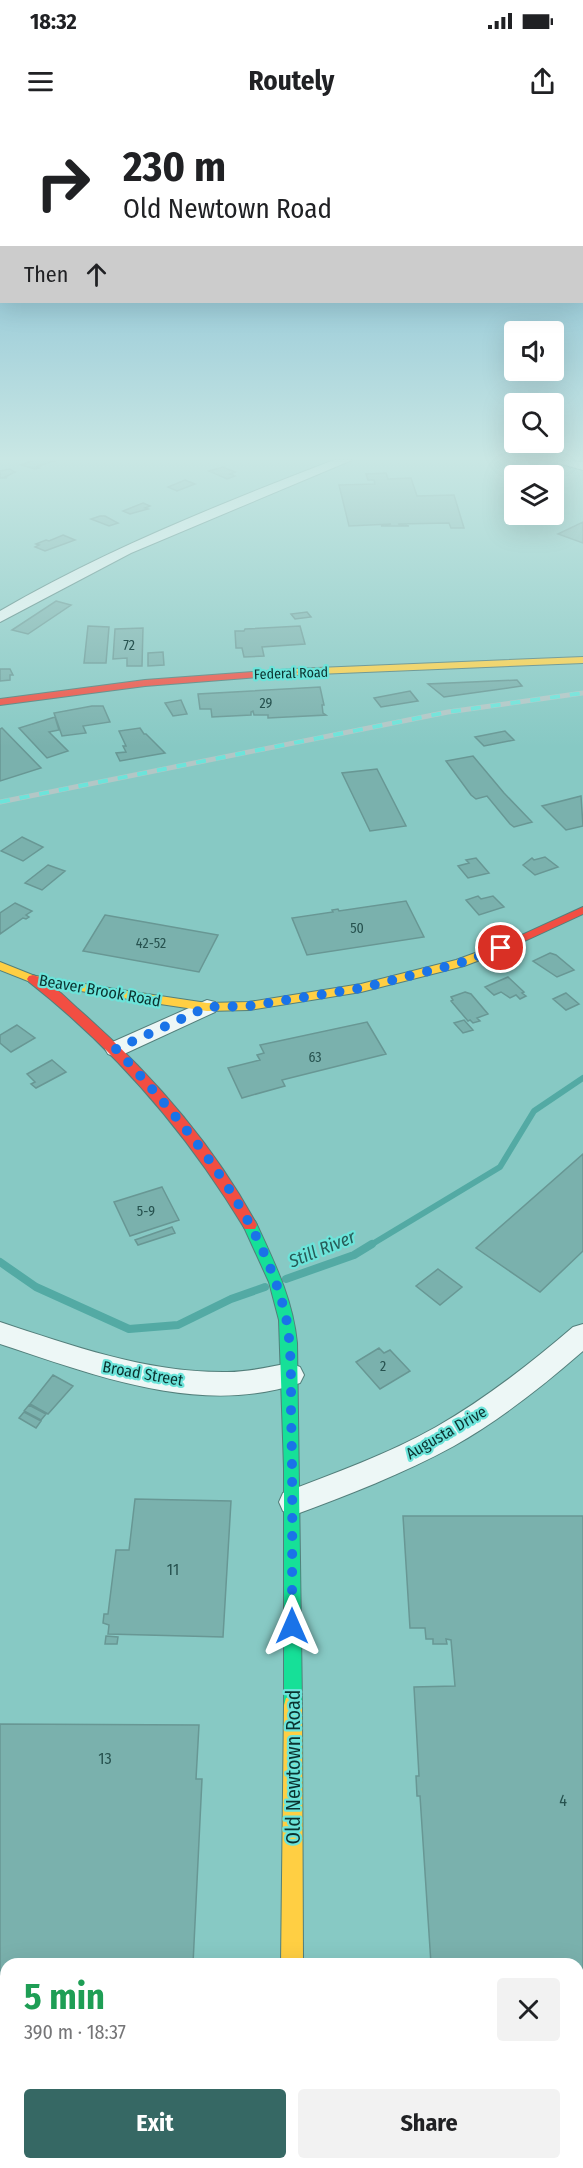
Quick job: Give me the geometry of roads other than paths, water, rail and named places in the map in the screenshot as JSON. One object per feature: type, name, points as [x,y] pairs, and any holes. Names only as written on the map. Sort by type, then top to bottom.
[{"type":"street","points":[[0,617],[46,589],[117,556]]},
{"type":"street","name":"Federal Road","points":[[0,702],[122,684],[214,676],[583,660]]},
{"type":"street","name":"Beaver Brook Road","points":[[0,966],[33,979],[207,1007],[249,1006],[362,988],[434,970],[501,948],[583,910]]},
{"type":"street","name":"Old Newtown Road","points":[[33,979],[60,997],[100,1032],[145,1081],[206,1157],[241,1206],[267,1258],[285,1311],[290,1376],[294,1502],[292,1958]]},
{"type":"street","points":[[116,1049],[207,1007]]},
{"type":"street","name":"Broad Street","points":[[0,1333],[110,1369],[169,1381],[228,1384],[290,1376]]},
{"type":"street","name":"Augusta Drive","points":[[294,1502],[385,1466],[445,1436],[503,1400],[553,1362],[583,1335]]},
{"type":"waterway","name":"Still River","points":[[369,1246],[500,1167],[534,1111],[583,1078]]},
{"type":"waterway","name":"Still River","points":[[286,1279],[354,1255],[372,1244]]},
{"type":"waterway","name":"Still River","points":[[0,1262],[36,1287],[129,1329],[178,1325],[231,1299],[265,1287]]},
{"type":"railway","points":[[0,802],[448,712],[583,693]]}]
